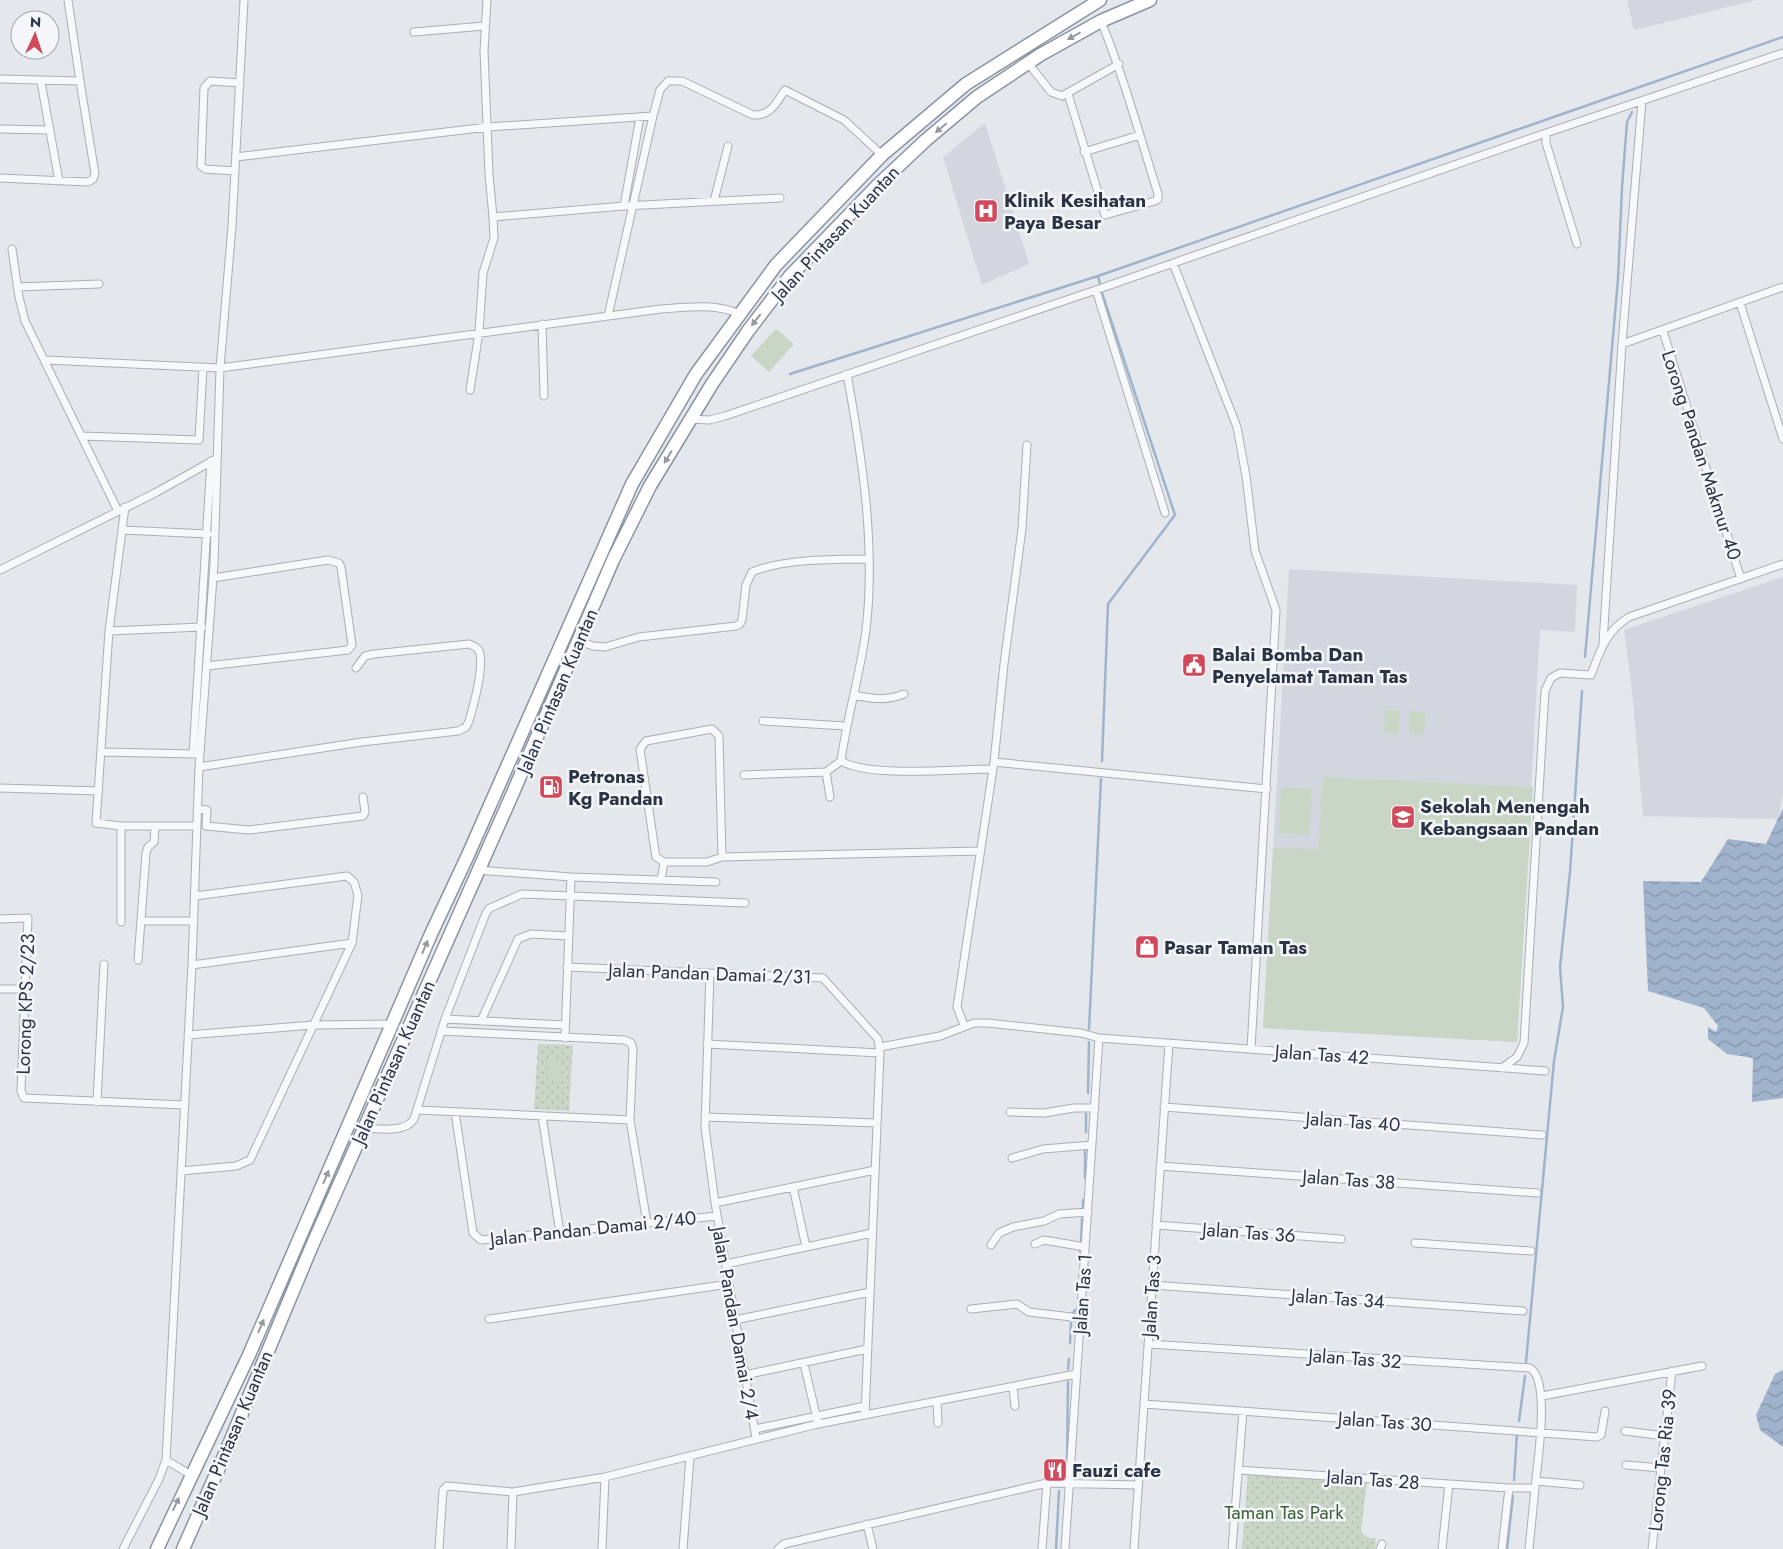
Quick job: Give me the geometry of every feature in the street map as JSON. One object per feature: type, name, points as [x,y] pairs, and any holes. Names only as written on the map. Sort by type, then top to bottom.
[{"type":"highway","name":"Jalan Pintasan Kuantan","points":[[157,1549],[249,1355],[392,1024],[632,484],[696,374],[776,265],[882,155],[966,84],[1100,0]]},
{"type":"highway","name":"Jalan Pintasan Kuantan","points":[[183,1549],[364,1128],[613,560],[650,486],[690,419],[748,331],[790,276],[878,185],[926,140],[977,97],[1028,63],[1101,21],[1150,0]]},
{"type":"street","points":[[0,178],[88,182],[93,179],[95,174],[68,0]]},
{"type":"street","points":[[198,754],[213,578],[219,458],[220,368],[236,157],[244,0]]},
{"type":"street","points":[[470,390],[479,332],[482,278],[492,248],[493,217],[489,174],[484,26],[487,0]]},
{"type":"street","points":[[1068,94],[1084,152],[1105,215],[1158,199],[1119,64],[1101,21]]},
{"type":"street","points":[[414,32],[484,26]]},
{"type":"street","points":[[690,419],[709,420],[725,416],[1783,53]]},
{"type":"street","points":[[1028,63],[1051,92],[1062,96],[1119,64]]},
{"type":"street","points":[[0,79],[40,82],[80,81]]},
{"type":"street","points":[[235,171],[205,169],[201,166],[204,88],[210,81],[240,83]]},
{"type":"street","points":[[628,206],[660,90],[668,81],[682,81],[753,115],[771,110],[784,90],[844,120],[882,155]]},
{"type":"street","points":[[40,82],[60,181]]},
{"type":"street","points":[[1502,1068],[1517,1057],[1524,1043],[1546,686],[1551,678],[1560,672],[1591,674],[1602,643],[1622,344],[1642,101]]},
{"type":"street","points":[[236,157],[488,127],[652,116]]},
{"type":"street","points":[[608,316],[628,206],[640,117]]},
{"type":"street","points":[[0,128],[50,130]]},
{"type":"street","points":[[1546,133],[1546,143],[1577,244]]},
{"type":"street","points":[[1084,152],[1140,135]]},
{"type":"street","points":[[714,201],[728,146]]},
{"type":"street","points":[[493,217],[628,206],[780,198]]},
{"type":"street","points":[[12,249],[24,321],[46,360],[118,511]]},
{"type":"street","points":[[1173,263],[1237,427],[1246,476],[1255,551],[1275,604],[1251,1049]]},
{"type":"street","points":[[17,287],[99,284]]},
{"type":"street","points":[[1622,344],[1783,287]]},
{"type":"street","points":[[1096,290],[1165,513]]},
{"type":"street","points":[[1740,303],[1783,440]]},
{"type":"street","points":[[46,360],[220,368],[608,316],[709,306],[726,308],[740,314]]},
{"type":"street","points":[[542,324],[544,396]]},
{"type":"street","name":"Lorong Pandan Makmur 40","points":[[1663,331],[1741,579]]},
{"type":"street","points":[[82,436],[199,440],[203,368]]},
{"type":"street","points":[[744,775],[826,772],[841,761],[845,726],[854,696],[866,628],[868,559],[858,443],[847,374]]},
{"type":"street","points":[[707,1044],[880,1050],[940,1036],[964,1025],[957,1007],[994,766],[1004,664],[1022,529],[1027,445]]},
{"type":"street","points":[[0,570],[219,458]]},
{"type":"street","points":[[123,1549],[159,1479],[166,1460],[194,921],[202,627],[211,461]]},
{"type":"street","points":[[125,507],[109,631],[96,823],[121,826],[197,826]]},
{"type":"street","points":[[122,530],[208,534]]},
{"type":"street","points":[[579,641],[593,646],[605,647],[638,637],[736,626],[742,620],[746,585],[752,572],[779,565],[820,560],[868,559]]},
{"type":"street","points":[[207,666],[348,650],[352,645],[339,562],[328,560],[213,578]]},
{"type":"street","points":[[1602,643],[1619,623],[1629,617],[1783,564]]},
{"type":"street","points":[[109,631],[202,627]]},
{"type":"street","points":[[199,768],[362,742],[458,731],[466,726],[469,721],[480,654],[476,647],[469,644],[374,654],[364,656],[356,668]]},
{"type":"street","points":[[854,696],[874,700],[890,699],[904,694]]},
{"type":"street","points":[[763,721],[845,726]]},
{"type":"street","points":[[722,857],[719,736],[712,729],[646,741],[640,749],[654,851],[656,857],[664,862],[707,862],[722,857],[980,851]]},
{"type":"street","points":[[101,752],[198,754]]},
{"type":"street","points":[[841,761],[852,768],[878,770],[994,766],[1266,789]]},
{"type":"street","points":[[826,772],[830,797]]},
{"type":"street","points":[[0,788],[99,791]]},
{"type":"street","points":[[197,809],[208,810],[206,826],[249,830],[363,816],[365,812],[364,796]]},
{"type":"street","points":[[121,826],[121,922]]},
{"type":"street","points":[[138,960],[146,853],[148,847],[154,842],[155,826]]},
{"type":"street","points":[[661,880],[664,862]]},
{"type":"street","points":[[478,870],[571,877],[716,882]]},
{"type":"street","points":[[181,1171],[236,1166],[250,1160],[352,944],[358,895],[354,882],[347,876],[195,896]]},
{"type":"street","points":[[565,1038],[571,877]]},
{"type":"street","points":[[364,1128],[389,1129],[407,1126],[414,1119],[445,1019],[486,912],[490,908],[522,894],[570,898],[746,904]]},
{"type":"street","name":"Lorong KPS 2/23","points":[[0,919],[28,918],[27,989],[21,1091],[24,1098],[31,1100],[97,1102]]},
{"type":"street","points":[[142,921],[194,921]]},
{"type":"street","points":[[481,1021],[518,939],[530,934],[569,936]]},
{"type":"street","points":[[192,965],[352,944]]},
{"type":"street","points":[[104,964],[97,1102],[184,1105]]},
{"type":"street","name":"Jalan Pandan Damai 2/31","points":[[568,967],[822,978],[878,1039],[880,1050]]},
{"type":"street","name":"Jalan Pandan Damai 2/4","points":[[710,973],[705,1117],[717,1216],[756,1438]]},
{"type":"street","points":[[0,989],[27,989]]},
{"type":"street","points":[[445,1019],[565,1025]]},
{"type":"street","name":"Jalan Tas 42","points":[[964,1025],[974,1022],[988,1023],[1081,1033],[1099,1038],[1545,1071]]},
{"type":"street","points":[[188,1035],[313,1025],[392,1024]]},
{"type":"street","points":[[441,1032],[625,1040],[631,1043],[633,1050],[630,1120],[646,1223]]},
{"type":"street","name":"Jalan Tas 1","points":[[1065,1549],[1099,1038]]},
{"type":"street","name":"Jalan Tas 3","points":[[1134,1549],[1169,1043]]},
{"type":"street","points":[[865,1415],[880,1050]]},
{"type":"street","name":"Jalan Tas 40","points":[[1164,1107],[1542,1135]]},
{"type":"street","points":[[1010,1112],[1044,1113],[1074,1108],[1095,1108]]},
{"type":"street","points":[[418,1110],[630,1120]]},
{"type":"street","name":"Jalan Pandan Damai 2/40","points":[[455,1112],[473,1233],[476,1238],[481,1240],[717,1216]]},
{"type":"street","points":[[542,1116],[560,1233]]},
{"type":"street","points":[[705,1117],[877,1123]]},
{"type":"street","points":[[1012,1158],[1044,1150],[1092,1144]]},
{"type":"street","name":"Jalan Tas 38","points":[[1160,1166],[1537,1193]]},
{"type":"street","points":[[715,1203],[875,1170]]},
{"type":"street","points":[[793,1187],[806,1247]]},
{"type":"street","points":[[991,1245],[1003,1230],[1023,1224],[1044,1221],[1059,1214],[1088,1212]]},
{"type":"street","name":"Jalan Tas 36","points":[[1156,1225],[1341,1239]]},
{"type":"street","points":[[726,1264],[872,1233]]},
{"type":"street","points":[[1035,1244],[1044,1240],[1085,1247]]},
{"type":"street","points":[[1415,1243],[1531,1251]]},
{"type":"street","points":[[489,1319],[729,1284]]},
{"type":"street","name":"Jalan Tas 34","points":[[1152,1285],[1523,1311]]},
{"type":"street","points":[[735,1320],[870,1292]]},
{"type":"street","points":[[971,1309],[1016,1304],[1029,1312],[1080,1318]]},
{"type":"street","name":"Jalan Tas 32","points":[[1148,1344],[1530,1368],[1537,1373],[1542,1396],[1529,1549]]},
{"type":"street","points":[[745,1375],[804,1364],[867,1349]]},
{"type":"street","points":[[804,1364],[818,1424]]},
{"type":"street","points":[[1542,1396],[1702,1366]]},
{"type":"street","name":"Lorong Tas Ria 39","points":[[1652,1549],[1672,1371]]},
{"type":"street","points":[[439,1549],[444,1488],[513,1492],[605,1477],[818,1424],[1076,1374]]},
{"type":"street","points":[[1014,1387],[1015,1406]]},
{"type":"street","points":[[937,1402],[938,1423]]},
{"type":"street","name":"Jalan Tas 30","points":[[1144,1404],[1601,1435],[1605,1410]]},
{"type":"street","name":"Jalan Pandan Damai 2/4","points":[[755,1429],[865,1406]]},
{"type":"street","points":[[1232,1549],[1243,1411]]},
{"type":"street","points":[[1625,1431],[1665,1436]]},
{"type":"street","points":[[683,1549],[690,1457]]},
{"type":"street","points":[[166,1460],[191,1474]]},
{"type":"street","points":[[1626,1465],[1661,1468]]},
{"type":"street","name":"Jalan Tas 28","points":[[1238,1470],[1509,1488],[1535,1484],[1580,1485]]},
{"type":"street","points":[[602,1549],[605,1477]]},
{"type":"street","points":[[1042,1549],[1047,1483]]},
{"type":"street","points":[[779,1547],[867,1524],[1047,1483],[1138,1485]]},
{"type":"street","points":[[1442,1549],[1448,1484]]},
{"type":"street","points":[[1502,1549],[1509,1488]]},
{"type":"street","points":[[511,1549],[513,1492]]},
{"type":"street","points":[[867,1524],[873,1549]]},
{"type":"shaded area","points":[[1627,0],[1757,0],[1634,30]]},
{"type":"shaded area","name":"Klinik Kesihatan Paya Besar","points":[[985,123],[1029,264],[982,285],[943,157]]},
{"type":"shaded area","name":"Sekolah Menengah Kebangsaan Pandan","points":[[1289,569],[1577,585],[1575,632],[1540,630],[1517,1042],[1263,1028]]},
{"type":"shaded area","points":[[1783,577],[1783,794],[1778,819],[1643,816],[1632,690],[1624,630]]},
{"type":"green space","points":[[776,329],[794,344],[769,372],[751,356]]},
{"type":"green space","points":[[1385,710],[1400,711],[1399,734],[1384,733]]},
{"type":"green space","points":[[1410,711],[1425,712],[1424,735],[1409,734]]},
{"type":"green space","points":[[1323,777],[1533,787],[1517,1042],[1263,1028],[1273,848],[1318,849]]},
{"type":"green space","points":[[1281,788],[1312,789],[1309,835],[1279,833]]},
{"type":"green space","points":[[538,1044],[573,1045],[569,1111],[534,1109]]},
{"type":"green space","points":[[548,1060],[562,1061],[561,1079],[548,1079]]},
{"type":"green space","name":"Taman Tas Park","points":[[1248,1471],[1367,1481],[1361,1532],[1368,1538],[1376,1538],[1375,1549],[1242,1549]]},
{"type":"water","points":[[1783,808],[1783,1098],[1752,1102],[1753,1058],[1727,1054],[1708,1039],[1708,1027],[1716,1032],[1718,1026],[1704,1008],[1648,991],[1643,881],[1701,882],[1728,839],[1766,844]]},
{"type":"water","points":[[1783,1370],[1783,1447],[1760,1430],[1756,1415],[1775,1374]]},
{"type":"waterway","points":[[790,374],[1098,276],[1783,37]]},
{"type":"waterway","points":[[1585,657],[1618,279],[1627,122],[1632,112]]},
{"type":"waterway","points":[[1098,276],[1100,284]]},
{"type":"waterway","points":[[1102,293],[1175,515],[1108,604],[1102,761]]},
{"type":"waterway","points":[[1526,1362],[1554,1061],[1563,1007],[1560,967],[1570,872],[1582,691]]},
{"type":"waterway","points":[[1089,1029],[1101,779]]},
{"type":"waterway","points":[[1088,1093],[1089,1042]]},
{"type":"waterway","points":[[1086,1114],[1086,1132]]},
{"type":"waterway","points":[[1085,1151],[1085,1178]]},
{"type":"waterway","points":[[1083,1200],[1083,1210]]},
{"type":"waterway","points":[[1081,1244],[1082,1219]]},
{"type":"waterway","points":[[1080,1251],[1082,1257]]},
{"type":"waterway","points":[[1078,1290],[1080,1275]]},
{"type":"waterway","points":[[1072,1315],[1075,1310]]},
{"type":"waterway","points":[[1070,1343],[1071,1323]]},
{"type":"waterway","points":[[1068,1369],[1069,1359]]},
{"type":"waterway","points":[[1519,1421],[1525,1376]]},
{"type":"waterway","points":[[1067,1463],[1068,1382]]},
{"type":"waterway","points":[[1514,1480],[1517,1433]]},
{"type":"waterway","points":[[1056,1549],[1059,1491]]},
{"type":"waterway","points":[[1507,1549],[1513,1496]]},
{"type":"place","name":"Klinik Kesihatan Paya Besar","points":[[986,211]]},
{"type":"place","name":"Balai Bomba Dan Penyelamat Taman Tas","points":[[1194,665]]},
{"type":"place","name":"Petronas Kg Pandan","points":[[551,787]]},
{"type":"place","name":"Sekolah Menengah Kebangsaan Pandan","points":[[1403,817]]},
{"type":"place","name":"Pasar Taman Tas","points":[[1147,947]]},
{"type":"place","name":"Fauzi cafe","points":[[1055,1470]]}]
